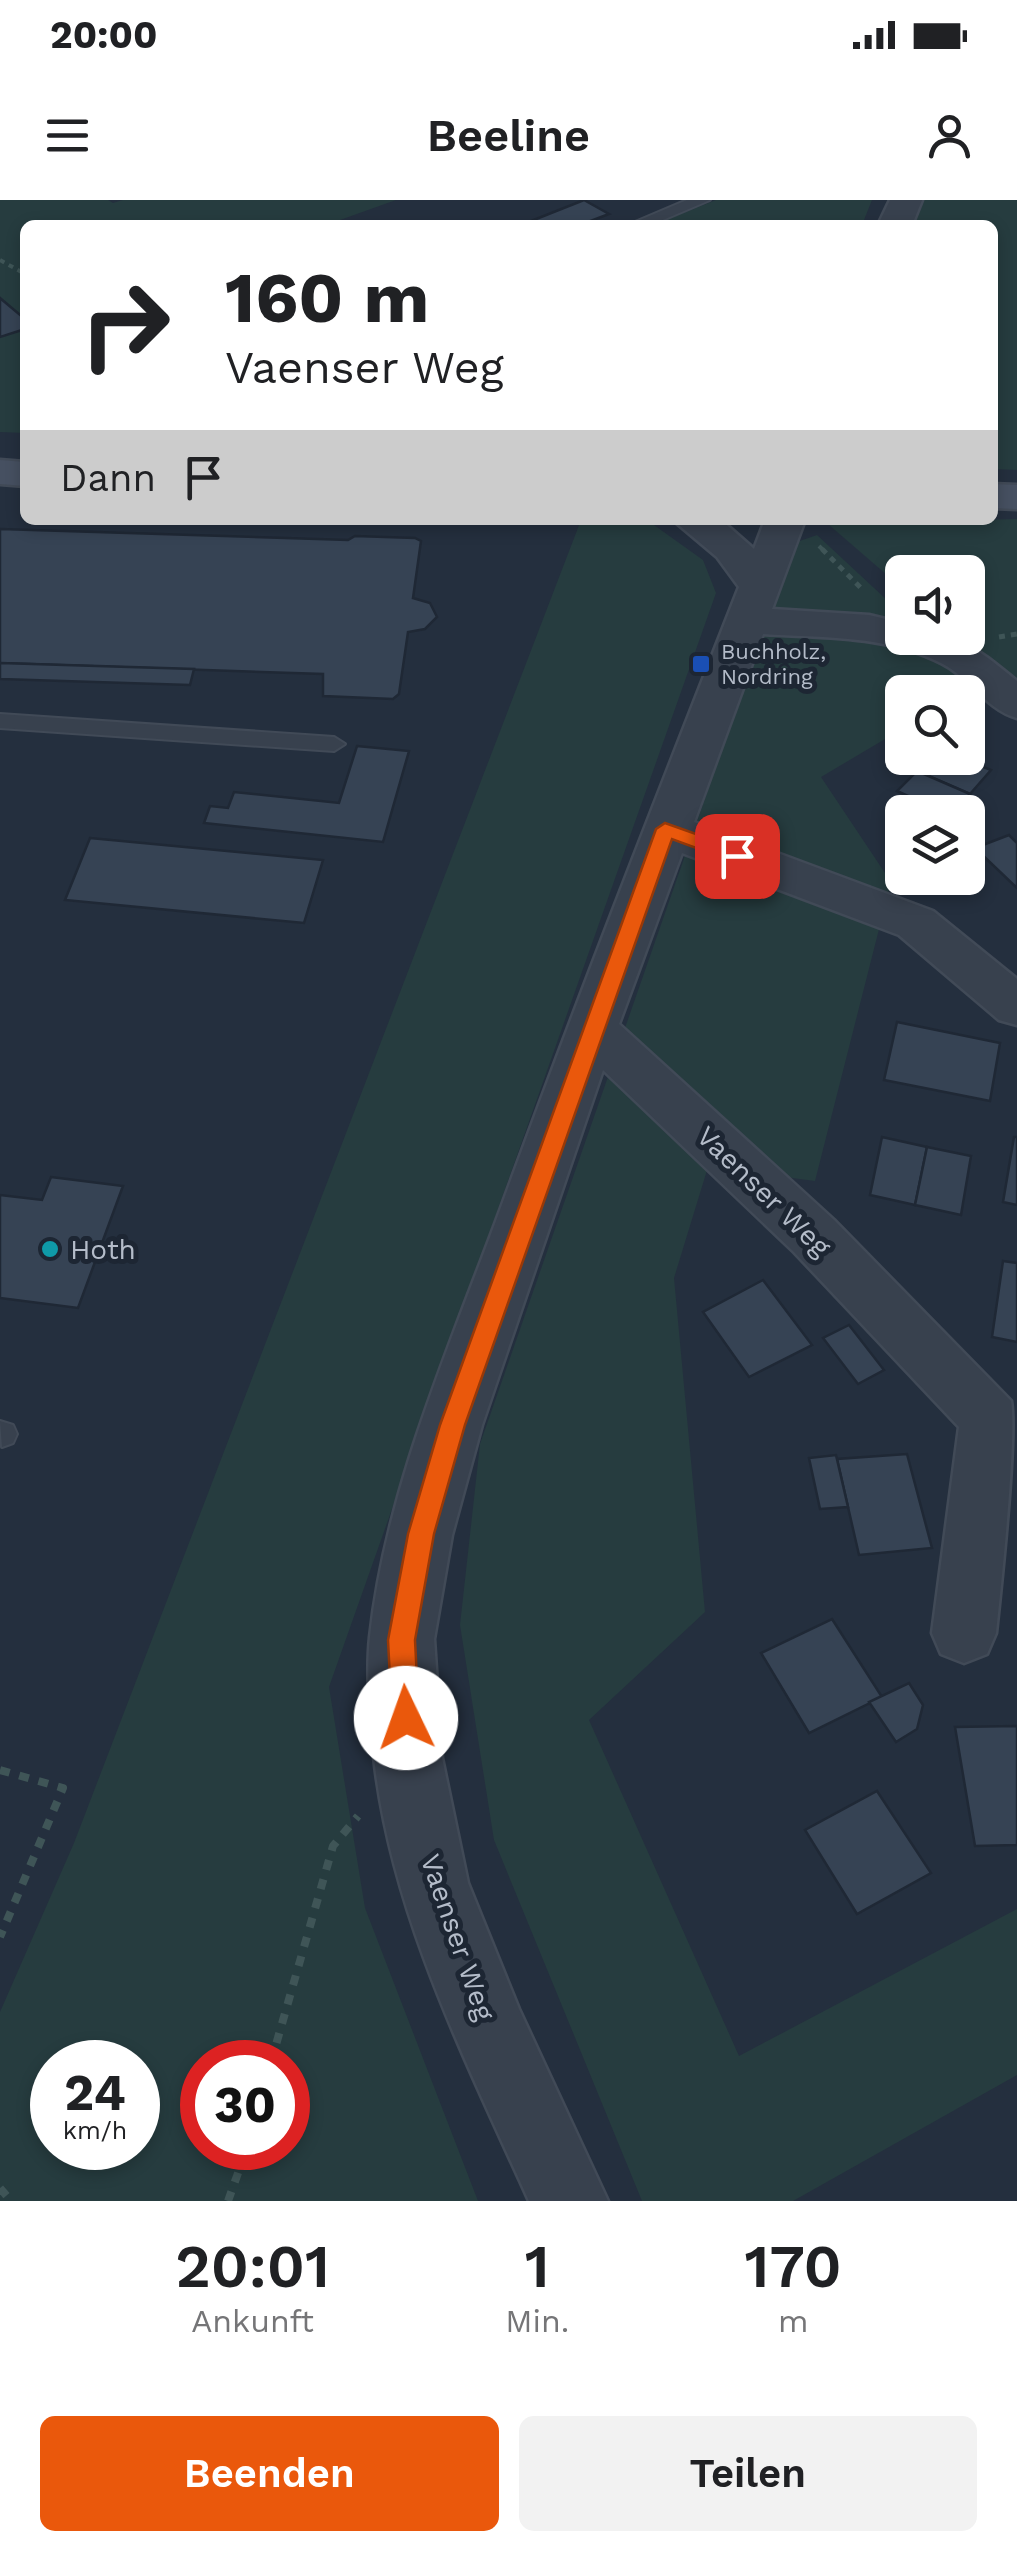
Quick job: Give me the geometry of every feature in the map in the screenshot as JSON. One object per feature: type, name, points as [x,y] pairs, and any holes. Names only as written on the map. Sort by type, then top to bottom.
[{"type":"street","points":[[700,525],[744,560],[753,603],[885,632]]},
{"type":"street","name":"Vaenser Weg","points":[[569,2201],[490,2030],[433,1883],[408,1758],[402,1640],[421,1534],[452,1425],[665,829],[783,525]]},
{"type":"street","points":[[959,655],[1017,704]]},
{"type":"street","points":[[665,829],[916,923],[1017,1007]]},
{"type":"street","name":"Vaenser Weg","points":[[592,1029],[814,1236],[990,1419],[964,1633]]},
{"type":"lane","points":[[649,220],[702,200]]},
{"type":"lane","points":[[0,743],[9,722],[334,744]]},
{"type":"path","points":[[783,525],[806,533],[868,595]]},
{"type":"path","points":[[277,2040],[332,1846],[408,1758]]},
{"type":"path","points":[[0,1770],[63,1788],[0,1937]]},
{"type":"path","points":[[228,2201],[239,2170]]},
{"type":"path","points":[[0,2188],[12,2201]]},
{"type":"green space","points":[[0,200],[396,200],[340,220],[20,220],[20,433],[0,432]]},
{"type":"green space","points":[[716,200],[872,200],[864,220],[666,220]]},
{"type":"green space","points":[[915,200],[1017,200],[1017,470],[998,469],[998,220],[908,220]]},
{"type":"green space","points":[[1017,519],[1017,682],[984,655],[985,555],[885,555],[885,573],[829,525],[998,525],[998,520]]},
{"type":"green space","points":[[579,525],[654,525],[703,560],[716,593],[329,1687],[365,1908],[478,2201],[0,2201],[0,2012],[74,1843]]},
{"type":"green space","points":[[817,535],[885,598],[885,655],[947,655],[969,675],[885,675],[885,739],[821,777],[885,873],[888,895],[815,1181],[708,1167],[674,1278],[705,1612],[589,1720],[739,2056],[1017,1909],[1017,2075],[793,2201],[642,2201],[494,1840],[460,1625],[480,1444],[794,543]]},
{"type":"building","points":[[584,200],[609,214],[593,220],[534,220]]},
{"type":"building","points":[[0,298],[20,315],[20,331],[0,337]]},
{"type":"building","points":[[0,529],[348,540],[355,536],[415,538],[421,541],[413,598],[430,603],[437,617],[425,629],[408,632],[399,694],[393,699],[323,696],[323,674],[0,663]]},
{"type":"building","points":[[0,663],[194,669],[190,685],[0,679]]},
{"type":"building","points":[[357,746],[409,751],[383,842],[204,823],[210,806],[228,808],[234,792],[339,803]]},
{"type":"building","points":[[985,768],[991,770],[970,794],[926,775],[985,775]]},
{"type":"building","points":[[913,775],[926,775],[970,794],[906,795],[897,791]]},
{"type":"building","points":[[1009,835],[1017,843],[1017,888],[985,858],[985,844]]},
{"type":"building","points":[[90,838],[323,860],[304,923],[65,900]]},
{"type":"building","points":[[897,1022],[1000,1043],[990,1101],[884,1080]]},
{"type":"building","points":[[882,1137],[927,1147],[915,1205],[870,1195]]},
{"type":"building","points":[[1017,1137],[1017,1205],[1003,1202]]},
{"type":"building","points":[[927,1147],[971,1156],[961,1215],[915,1205]]},
{"type":"building","name":"Hoth","points":[[51,1177],[123,1186],[78,1308],[0,1298],[0,1195],[42,1200]]},
{"type":"building","points":[[1003,1261],[1017,1263],[1017,1342],[992,1337]]},
{"type":"building","points":[[763,1280],[812,1345],[749,1377],[703,1312]]},
{"type":"building","points":[[849,1325],[884,1370],[858,1384],[823,1338]]},
{"type":"building","points":[[907,1454],[932,1548],[859,1555],[837,1459]]},
{"type":"building","points":[[836,1455],[848,1507],[820,1509],[809,1458]]},
{"type":"building","points":[[832,1619],[882,1697],[809,1733],[761,1653]]},
{"type":"building","points":[[909,1683],[923,1705],[917,1729],[896,1742],[869,1702]]},
{"type":"building","points":[[1017,1726],[1017,1845],[975,1846],[955,1727]]},
{"type":"building","points":[[877,1791],[931,1873],[857,1914],[805,1830]]},
{"type":"place","name":"Buchholz, Nordring","points":[[701,664]]},
{"type":"place","name":"Hoth","points":[[50,1249]]},
{"type":"route","points":[[406,1718],[402,1640],[421,1534],[452,1425],[665,829],[737,856]]}]
